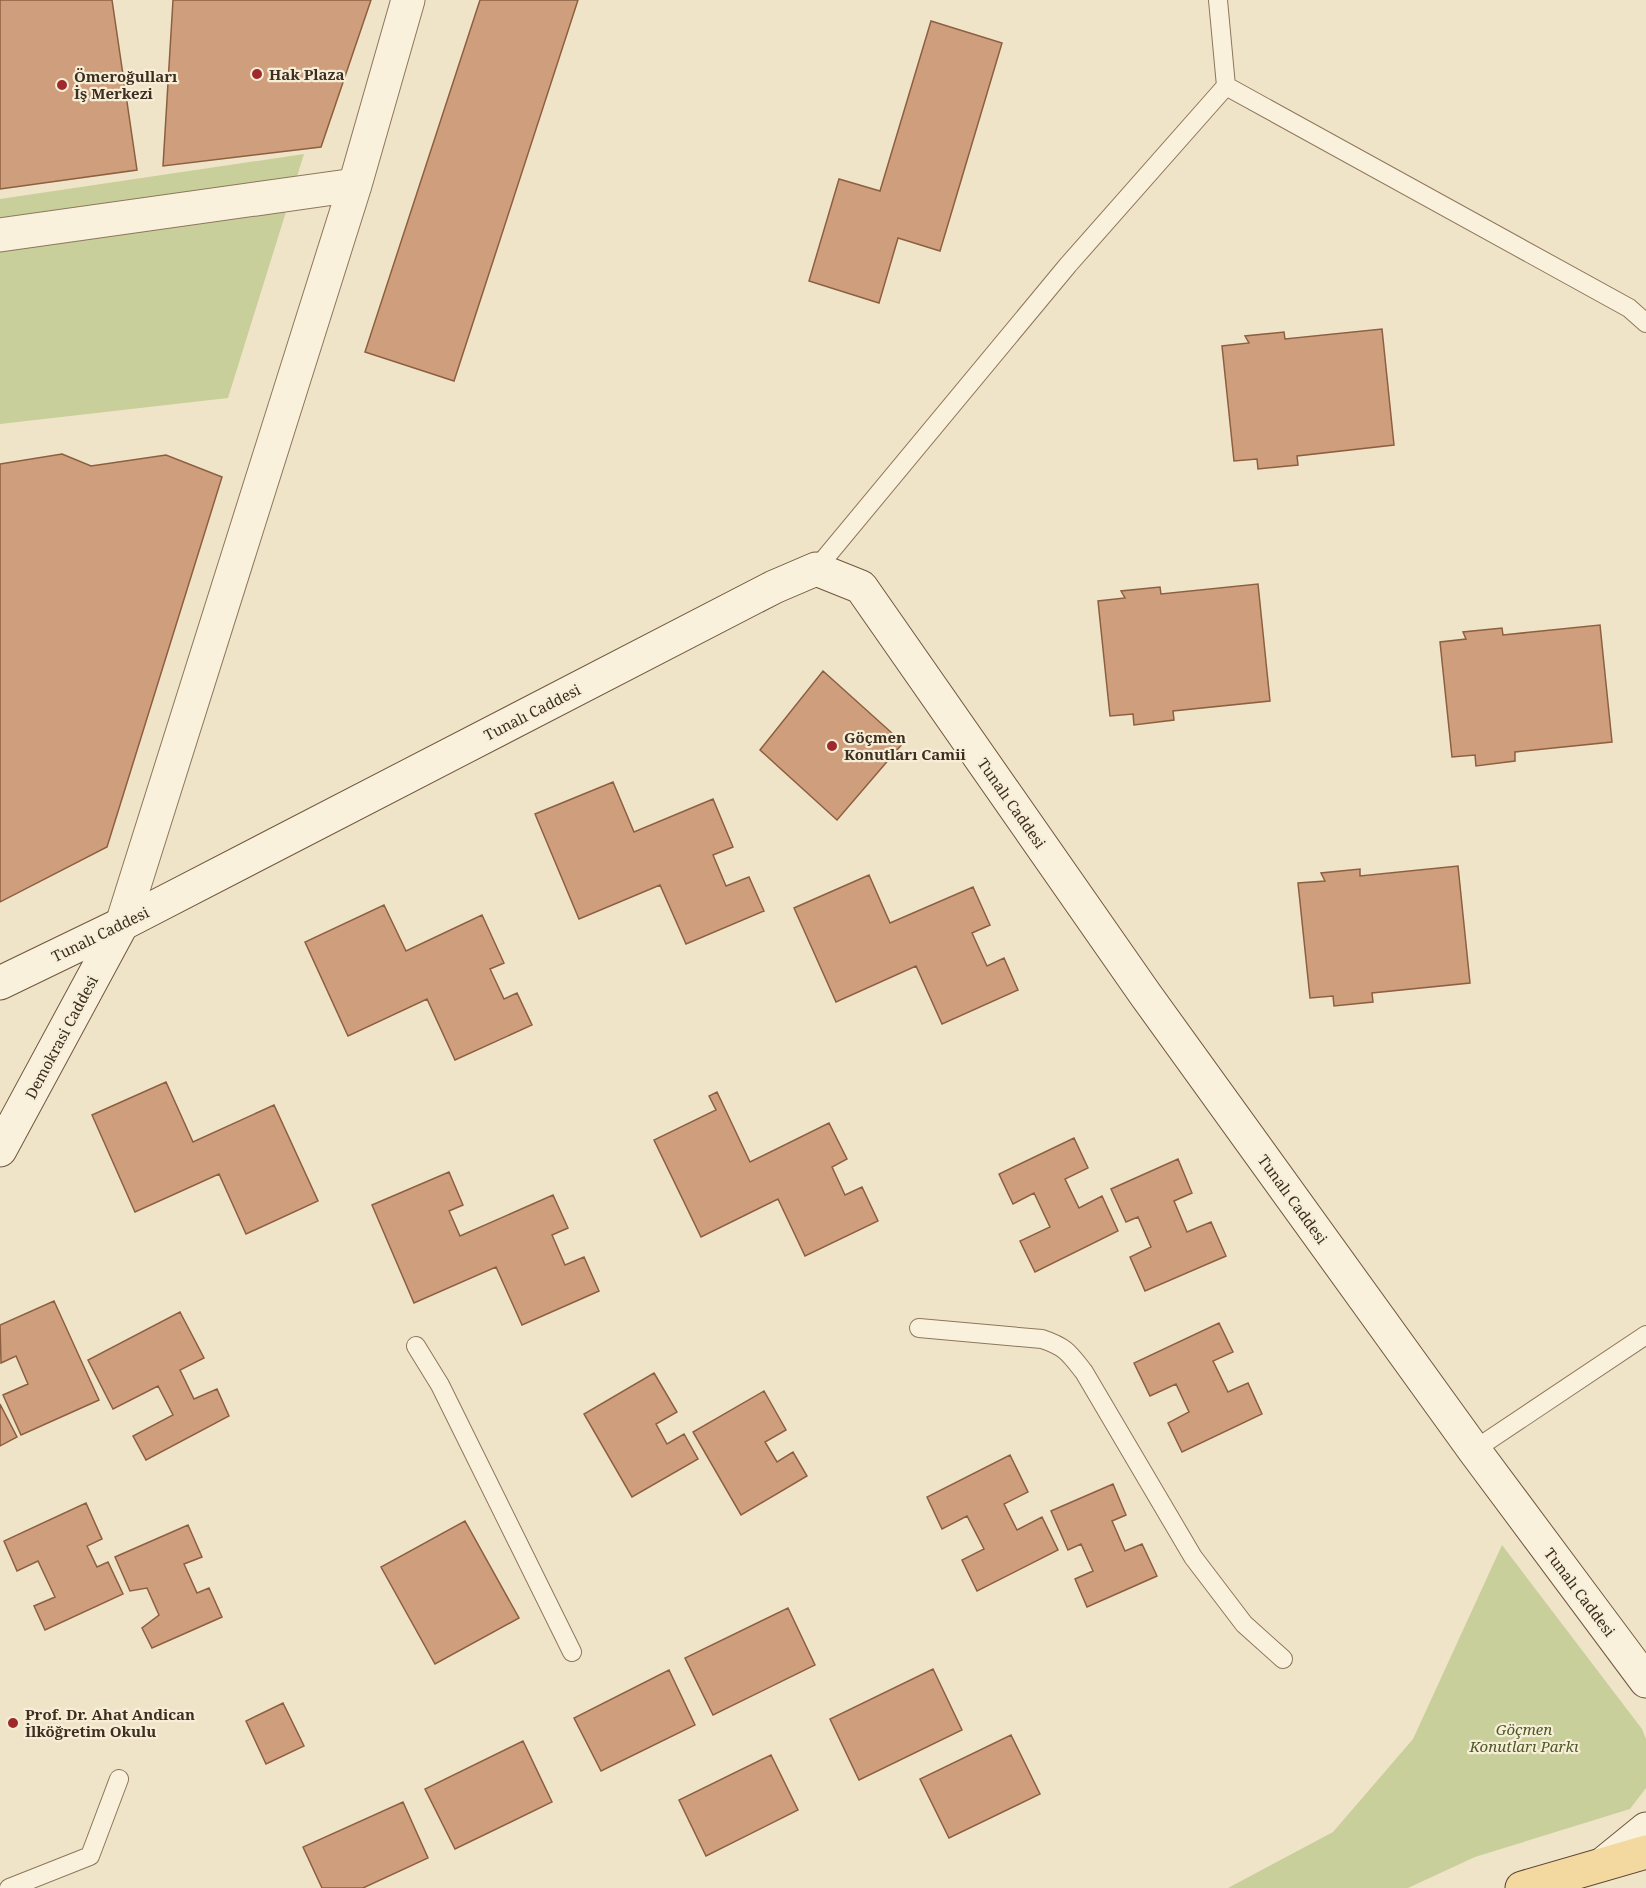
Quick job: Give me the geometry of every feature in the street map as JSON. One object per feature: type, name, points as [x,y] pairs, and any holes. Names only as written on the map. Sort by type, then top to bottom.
[{"type":"main road","points":[[1536,1885],[1646,1852]]},
{"type":"street","name":"Demokrasi Caddesi","points":[[0,1150],[122,924],[356,185],[408,0]]},
{"type":"street","points":[[0,235],[356,185]]},
{"type":"street","name":"Tunalı Caddesi","points":[[0,983],[122,924],[774,587],[816,569],[861,587],[1145,994],[1474,1450],[1646,1681]]},
{"type":"street","points":[[1604,1864],[1646,1829]]},
{"type":"lane","points":[[816,569],[1068,265],[1226,86],[1218,0]]},
{"type":"lane","points":[[1226,86],[1629,308],[1646,323]]},
{"type":"lane","points":[[919,1328],[1042,1339],[1060,1345],[1069,1352],[1084,1372],[1193,1557],[1244,1624],[1283,1659]]},
{"type":"lane","points":[[1474,1450],[1646,1335]]},
{"type":"lane","points":[[416,1346],[440,1385],[572,1652]]},
{"type":"lane","points":[[9,1888],[90,1856],[119,1779]]},
{"type":"green space","points":[[304,154],[228,398],[0,424],[0,199]]},
{"type":"green space","name":"Göçmen Konutları Parkı","points":[[1502,1545],[1642,1729],[1646,1739],[1646,1788],[1630,1809],[1475,1857],[1408,1888],[1228,1888],[1333,1832],[1413,1739]]},
{"type":"building","name":"Ömeroğulları İş Merkezi","points":[[0,0],[112,0],[137,170],[0,189]]},
{"type":"building","name":"Hak Plaza","points":[[173,0],[371,0],[321,147],[163,166]]},
{"type":"building","points":[[480,0],[578,0],[454,381],[365,352]]},
{"type":"building","points":[[931,21],[1002,43],[940,251],[898,238],[879,303],[809,281],[839,179],[880,191]]},
{"type":"building","points":[[1382,329],[1394,445],[1297,456],[1298,465],[1258,469],[1257,459],[1234,461],[1222,346],[1249,343],[1245,336],[1284,332],[1285,339]]},
{"type":"building","points":[[62,454],[91,466],[166,455],[222,477],[107,847],[0,902],[0,464]]},
{"type":"building","points":[[1258,584],[1270,701],[1173,711],[1174,720],[1134,725],[1133,714],[1110,716],[1098,601],[1125,598],[1121,591],[1160,587],[1161,594]]},
{"type":"building","points":[[1600,625],[1612,742],[1515,752],[1515,761],[1476,766],[1475,755],[1452,757],[1440,642],[1466,639],[1463,632],[1502,628],[1503,635]]},
{"type":"building","name":"Göçmen Konutları Camii","points":[[823,671],[903,743],[837,820],[760,750]]},
{"type":"building","points":[[613,782],[634,832],[713,799],[733,847],[713,855],[726,886],[749,877],[764,911],[686,944],[660,885],[579,919],[535,814]]},
{"type":"building","points":[[1458,866],[1470,983],[1372,993],[1373,1002],[1334,1006],[1333,996],[1310,998],[1298,883],[1325,881],[1321,873],[1360,869],[1360,876]]},
{"type":"building","points":[[869,875],[890,923],[973,887],[990,925],[972,933],[987,966],[1004,958],[1018,990],[942,1024],[916,966],[836,1002],[794,908]]},
{"type":"building","points":[[384,905],[406,951],[482,915],[504,963],[490,969],[504,999],[517,993],[532,1025],[455,1060],[427,999],[348,1036],[305,942]]},
{"type":"building","points":[[166,1082],[193,1142],[274,1105],[318,1201],[246,1234],[219,1174],[135,1212],[92,1115]]},
{"type":"building","points":[[717,1092],[750,1162],[829,1123],[847,1159],[832,1167],[845,1195],[862,1187],[878,1221],[805,1256],[778,1199],[701,1237],[654,1140],[716,1110],[709,1096]]},
{"type":"building","points":[[1074,1138],[1088,1168],[1065,1179],[1079,1208],[1102,1196],[1118,1231],[1035,1272],[1020,1241],[1050,1227],[1034,1193],[1013,1204],[999,1174]]},
{"type":"building","points":[[1178,1159],[1192,1193],[1174,1201],[1187,1232],[1211,1222],[1226,1256],[1145,1291],[1130,1257],[1151,1247],[1138,1217],[1126,1222],[1111,1189]]},
{"type":"building","points":[[449,1172],[463,1205],[449,1211],[460,1236],[553,1195],[568,1228],[552,1235],[565,1265],[584,1257],[599,1291],[522,1325],[496,1267],[414,1303],[372,1205]]},
{"type":"building","points":[[54,1301],[99,1400],[21,1435],[3,1395],[28,1384],[16,1356],[1,1363],[0,1325]]},
{"type":"building","points":[[180,1312],[204,1358],[180,1370],[194,1399],[217,1389],[229,1416],[146,1460],[133,1436],[173,1415],[158,1386],[113,1409],[88,1360]]},
{"type":"building","points":[[1219,1323],[1233,1352],[1213,1361],[1228,1392],[1248,1383],[1262,1414],[1182,1452],[1168,1423],[1189,1412],[1176,1384],[1150,1396],[1134,1363]]},
{"type":"building","points":[[654,1373],[677,1412],[656,1424],[667,1444],[684,1434],[698,1459],[632,1497],[584,1414]]},
{"type":"building","points":[[764,1391],[786,1430],[765,1442],[777,1462],[793,1452],[807,1476],[741,1515],[693,1432]]},
{"type":"building","points":[[0,1404],[17,1437],[0,1446]]},
{"type":"building","points":[[1010,1455],[1028,1492],[1004,1504],[1017,1530],[1042,1517],[1058,1550],[977,1591],[962,1560],[984,1549],[967,1516],[942,1529],[927,1497]]},
{"type":"building","points":[[1113,1484],[1126,1515],[1112,1521],[1125,1551],[1142,1544],[1157,1576],[1087,1607],[1075,1579],[1093,1571],[1081,1544],[1068,1550],[1051,1511]]},
{"type":"building","points":[[86,1503],[102,1539],[87,1546],[97,1567],[108,1562],[123,1594],[45,1630],[34,1606],[55,1597],[38,1561],[17,1571],[4,1541]]},
{"type":"building","points":[[465,1521],[519,1618],[435,1664],[381,1567]]},
{"type":"building","points":[[188,1525],[202,1557],[184,1564],[197,1593],[209,1588],[222,1617],[152,1648],[142,1628],[159,1615],[147,1588],[130,1591],[115,1557]]},
{"type":"building","points":[[788,1608],[815,1665],[713,1715],[685,1658]]},
{"type":"building","points":[[933,1669],[962,1730],[859,1780],[830,1719]]},
{"type":"building","points":[[669,1670],[695,1725],[601,1771],[574,1718]]},
{"type":"building","points":[[283,1703],[304,1746],[266,1764],[246,1721]]},
{"type":"building","points":[[1011,1735],[1040,1794],[949,1838],[920,1779]]},
{"type":"building","points":[[523,1741],[552,1802],[455,1849],[425,1789]]},
{"type":"building","points":[[771,1755],[798,1810],[706,1856],[679,1800]]},
{"type":"building","points":[[403,1802],[428,1858],[363,1888],[322,1888],[303,1847]]},
{"type":"place","name":"Hak Plaza","points":[[257,74]]},
{"type":"place","name":"Ömeroğulları İş Merkezi","points":[[62,85]]},
{"type":"place","name":"Göçmen Konutları Camii","points":[[832,746]]},
{"type":"place","name":"Prof. Dr. Ahat Andican İlköğretim Okulu","points":[[13,1723]]}]
